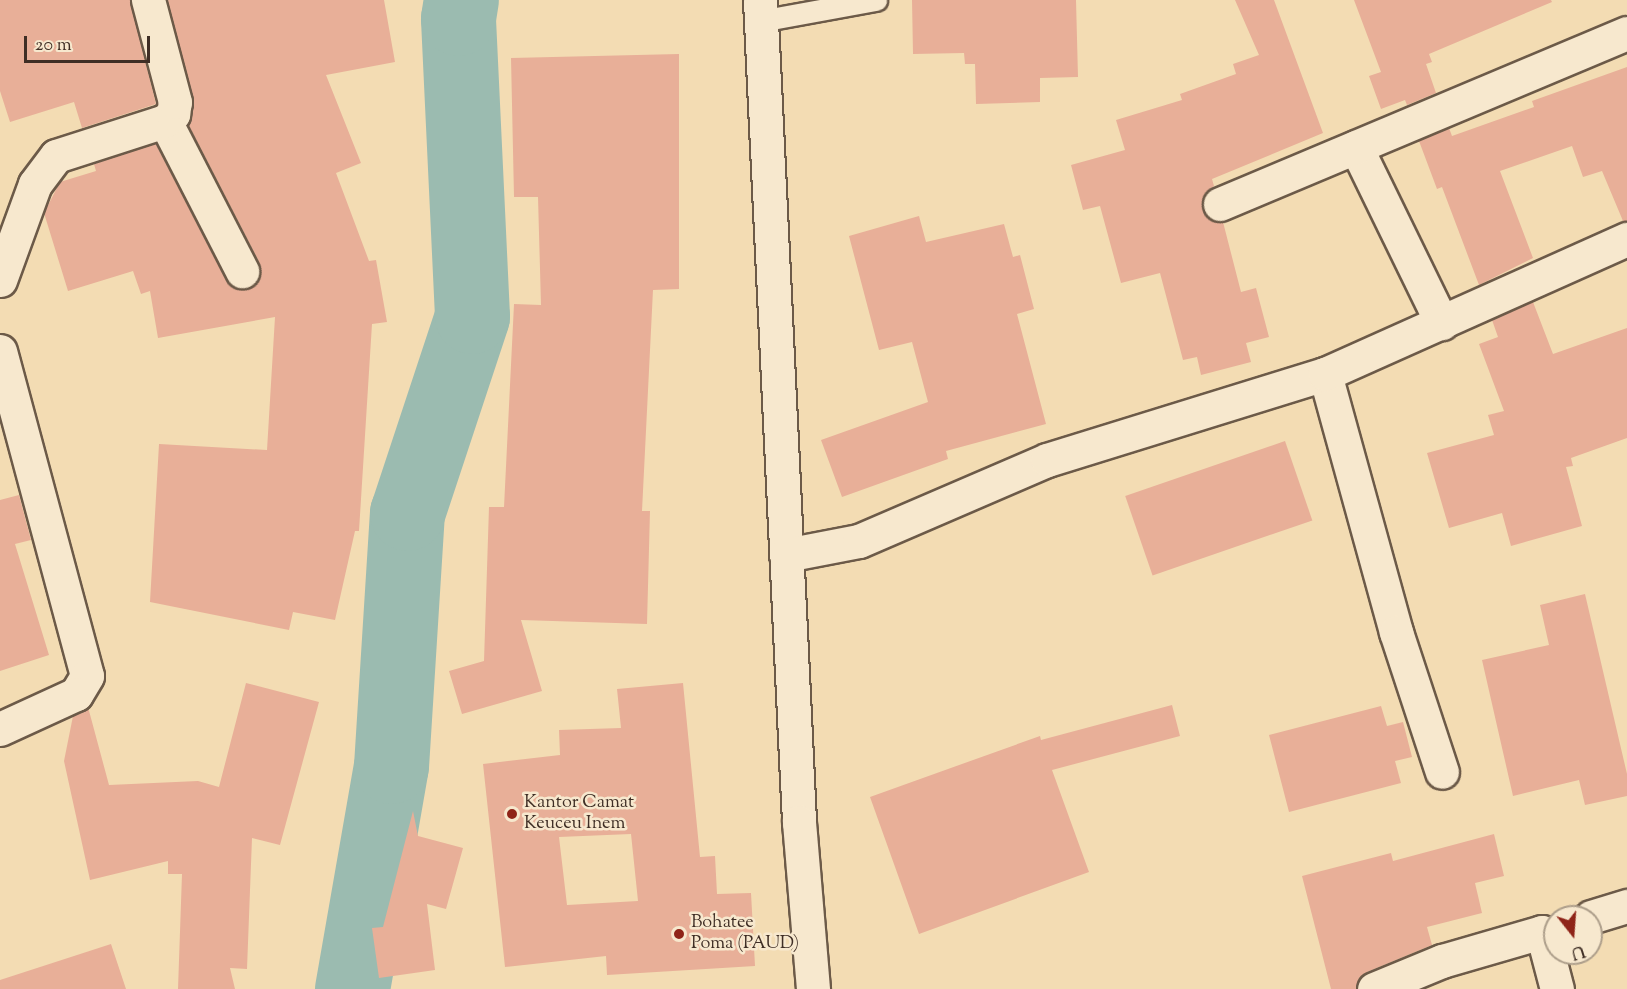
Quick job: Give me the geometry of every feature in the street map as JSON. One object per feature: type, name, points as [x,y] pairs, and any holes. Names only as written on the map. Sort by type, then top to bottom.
[{"type":"street","points":[[0,280],[34,184],[56,156],[165,121],[173,114],[175,102],[148,0]]},
{"type":"street","points":[[760,11],[799,822],[813,989]]},
{"type":"street","points":[[1220,204],[1627,33]]},
{"type":"street","points":[[165,121],[242,271]]},
{"type":"street","points":[[1356,147],[1442,323]]},
{"type":"street","points":[[786,555],[860,541],[1047,460],[1325,374],[1627,239]]},
{"type":"street","points":[[0,351],[87,676],[75,694],[0,729]]},
{"type":"street","points":[[1325,374],[1396,632],[1442,772]]},
{"type":"street","points":[[1603,913],[1627,906]]},
{"type":"street","points":[[1374,989],[1442,961],[1543,932]]},
{"type":"street","points":[[1554,965],[1557,989]]},
{"type":"lane","points":[[760,11],[876,0]]},
{"type":"building","points":[[0,0],[130,0],[156,104],[82,128],[74,102],[10,122],[0,91]]},
{"type":"building","points":[[167,0],[384,0],[395,62],[326,75],[361,163],[336,173],[369,261],[376,260],[387,322],[372,324],[359,531],[355,531],[335,620],[293,612],[289,630],[150,602],[159,444],[267,450],[275,317],[158,338],[150,291],[141,294],[133,271],[68,291],[44,213],[60,182],[96,171],[94,164],[156,144],[226,280],[242,290],[258,281],[259,262],[188,124],[193,97]]},
{"type":"building","points":[[912,0],[1076,0],[1078,77],[1040,78],[1040,102],[976,104],[975,64],[965,64],[964,53],[913,54]]},
{"type":"building","points":[[1235,0],[1274,0],[1323,133],[1212,179],[1214,186],[1205,193],[1203,212],[1209,219],[1223,222],[1241,292],[1256,288],[1269,337],[1246,343],[1251,362],[1201,375],[1197,357],[1183,360],[1160,273],[1121,283],[1100,206],[1083,210],[1071,165],[1125,150],[1116,120],[1182,100],[1180,94],[1236,74],[1233,64],[1259,55]]},
{"type":"building","points":[[1354,0],[1551,0],[1552,2],[1429,54],[1432,62],[1426,64],[1436,93],[1407,105],[1405,100],[1381,109],[1369,76],[1381,72]]},
{"type":"building","points":[[679,54],[679,289],[653,290],[642,511],[650,511],[647,624],[521,620],[542,691],[462,714],[449,671],[484,661],[489,507],[504,507],[514,304],[541,305],[538,197],[514,197],[511,58]]},
{"type":"building","points":[[1627,67],[1627,221],[1623,221],[1602,171],[1583,177],[1572,146],[1500,171],[1533,258],[1479,285],[1442,187],[1437,189],[1419,141],[1449,128],[1452,136],[1534,107],[1532,101]]},
{"type":"building","points":[[919,216],[926,242],[1004,224],[1013,257],[1020,255],[1034,309],[1017,314],[1046,424],[946,451],[948,459],[842,497],[821,440],[928,402],[912,342],[879,350],[849,236]]},
{"type":"building","points":[[1533,302],[1553,354],[1627,328],[1627,438],[1571,458],[1573,466],[1566,467],[1582,526],[1511,546],[1502,513],[1449,528],[1427,453],[1494,435],[1488,415],[1504,411],[1479,344],[1498,337],[1492,320]]},
{"type":"building","points":[[1285,441],[1312,520],[1153,575],[1125,496]]},
{"type":"building","points":[[19,495],[31,540],[15,544],[49,655],[0,671],[0,500]]},
{"type":"building","points":[[1585,594],[1627,774],[1627,796],[1585,805],[1579,780],[1513,796],[1482,660],[1549,645],[1540,605]]},
{"type":"building","points":[[246,683],[319,702],[280,845],[252,838],[247,969],[230,968],[235,989],[178,989],[182,874],[168,874],[168,861],[90,880],[64,761],[73,716],[88,707],[109,785],[198,781],[219,787]]},
{"type":"building","points":[[683,683],[700,857],[715,856],[717,894],[751,893],[755,966],[607,975],[606,956],[505,967],[483,764],[560,755],[559,730],[621,728],[617,689]],"holes":[[[631,834],[638,901],[567,905],[559,837]]]},
{"type":"building","points":[[1172,705],[1180,736],[1052,770],[1089,872],[919,934],[870,797],[1040,736],[1041,740]]},
{"type":"building","points":[[1381,706],[1387,726],[1403,722],[1412,757],[1395,761],[1401,783],[1289,812],[1269,735]]},
{"type":"building","points":[[413,811],[418,836],[463,848],[446,909],[427,904],[435,970],[379,978],[372,928],[383,927]]},
{"type":"building","points":[[1494,834],[1504,876],[1475,883],[1482,913],[1427,927],[1432,945],[1367,972],[1359,978],[1356,989],[1331,989],[1302,876],[1391,853],[1393,861]]},
{"type":"building","points":[[111,944],[126,989],[0,989],[0,980]]},
{"type":"waterway","points":[[352,989],[391,766],[407,513],[472,316],[458,18],[461,0]]},
{"type":"place","name":"Kantor Camat Keuceu Inem","points":[[512,814]]},
{"type":"place","name":"Bohatee Poma (PAUD)","points":[[679,934]]}]
